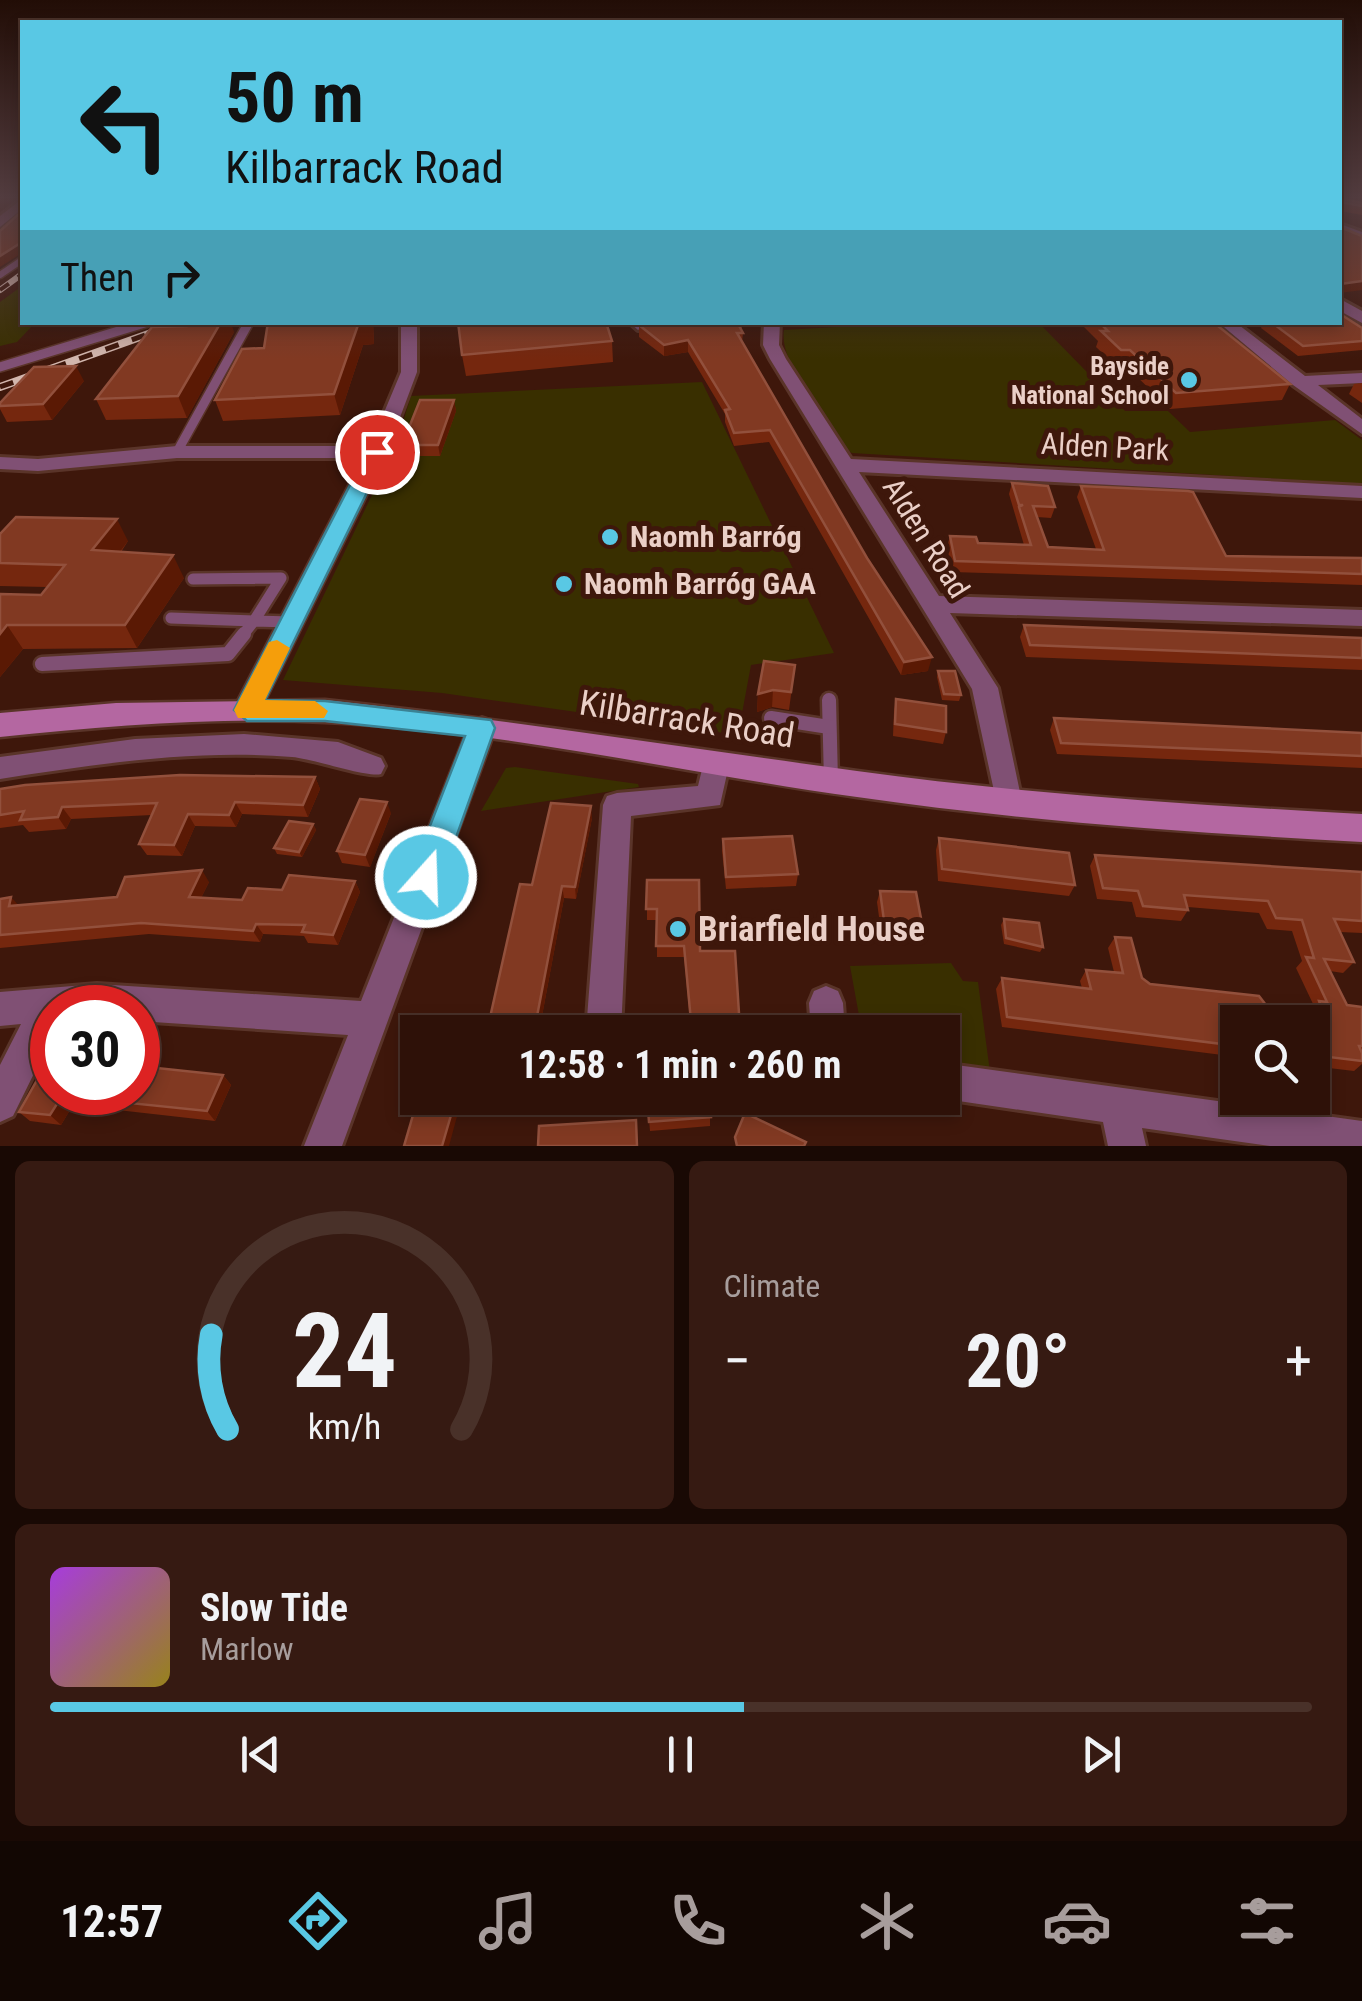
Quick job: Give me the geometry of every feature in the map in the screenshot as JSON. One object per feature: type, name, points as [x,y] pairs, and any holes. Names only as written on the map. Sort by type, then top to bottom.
[{"type":"main road","name":"Kilbarrack Road","points":[[0,726],[116,714],[325,711],[482,728],[831,781],[1180,818],[1362,828]]},
{"type":"street","points":[[1342,306],[1362,305]]},
{"type":"street","points":[[1342,306],[1362,318]]},
{"type":"street","points":[[247,710],[377,452],[409,372],[409,325]]},
{"type":"street","name":"Alden Road","points":[[772,325],[771,345],[985,688],[1007,797]]},
{"type":"street","points":[[1229,325],[1362,428]]},
{"type":"street","points":[[1299,381],[1362,378]]},
{"type":"street","points":[[0,462],[38,465],[177,452],[263,456],[377,452]]},
{"type":"street","name":"Alden Park","points":[[845,465],[1362,492]]},
{"type":"street","points":[[931,604],[1362,618]]},
{"type":"street","points":[[323,1146],[482,728]]},
{"type":"street","points":[[0,768],[98,752],[204,746],[334,750],[371,766]]},
{"type":"street","points":[[604,1015],[617,805],[710,797],[715,765]]},
{"type":"street","points":[[0,1009],[30,1005]]},
{"type":"street","points":[[160,1005],[371,1020]]},
{"type":"street","points":[[0,1103],[30,1044]]},
{"type":"street","points":[[960,1085],[1362,1140]]},
{"type":"street","points":[[1119,1109],[1127,1146]]},
{"type":"lane","points":[[1,354],[2,367],[138,325]]},
{"type":"lane","points":[[177,452],[246,325]]},
{"type":"lane","points":[[42,664],[228,654],[281,578],[193,579]]},
{"type":"lane","points":[[171,618],[290,622]]},
{"type":"lane","points":[[829,700],[831,781]]},
{"type":"lane","points":[[771,718],[830,727]]},
{"type":"shaded area","points":[[20,287],[20,325],[33,325],[17,342],[0,346],[0,302]]},
{"type":"shaded area","points":[[870,325],[1041,325],[1125,411],[1168,411],[1190,432],[1335,420],[1362,440],[1362,484],[852,453],[843,448],[796,374],[788,358],[784,330]]},
{"type":"shaded area","name":"Naomh Barróg GAA","points":[[702,382],[834,653],[751,665],[738,735],[442,693],[283,680],[395,447],[411,396]]},
{"type":"shaded area","points":[[506,768],[639,787],[481,811]]},
{"type":"shaded area","points":[[951,963],[963,981],[978,982],[990,1072],[960,1069],[960,1015],[859,1015],[850,966]]},
{"type":"building","points":[[1342,251],[1362,251],[1362,281],[1342,284]]},
{"type":"building","points":[[1342,315],[1362,328],[1362,341],[1303,346],[1275,325],[1342,325]]},
{"type":"building","points":[[219,325],[178,396],[96,399],[152,327]]},
{"type":"building","points":[[268,325],[358,325],[334,394],[215,400],[242,349],[264,348]]},
{"type":"building","points":[[458,325],[607,325],[612,341],[462,355]]},
{"type":"building","points":[[639,325],[739,325],[743,333],[737,333],[867,558],[932,657],[904,662],[770,430],[734,433],[725,410],[730,409],[688,340],[664,345]]},
{"type":"building","points":[[1102,325],[1217,325],[1290,384],[1176,393],[1130,350],[1121,350],[1101,331],[1108,331]]},
{"type":"building","points":[[76,366],[43,404],[0,406],[34,367]]},
{"type":"building","points":[[420,400],[454,400],[438,445],[402,445]]},
{"type":"building","points":[[1012,483],[1048,486],[1055,507],[1033,506],[1048,547],[1104,550],[1081,486],[1188,491],[1193,492],[1226,556],[1362,558],[1362,574],[955,561],[950,536],[976,537],[978,543],[1031,545],[1019,507],[1023,505],[1019,505]]},
{"type":"building","points":[[16,517],[117,519],[92,550],[173,555],[125,625],[7,625],[0,634],[0,594],[41,595],[65,565],[0,563],[0,534]]},
{"type":"building","points":[[1024,625],[1362,638],[1362,658],[1030,645]]},
{"type":"building","points":[[764,661],[795,665],[791,692],[773,690],[758,694]]},
{"type":"building","points":[[938,671],[955,671],[961,695],[944,694]]},
{"type":"building","points":[[896,699],[946,706],[946,732],[895,724]]},
{"type":"building","points":[[1054,718],[1362,733],[1362,756],[1061,743]]},
{"type":"building","points":[[180,775],[315,777],[303,805],[235,802],[229,815],[188,814],[174,845],[139,844],[157,803],[62,807],[58,817],[20,820],[24,811],[0,815],[0,789]]},
{"type":"building","points":[[360,799],[387,802],[365,855],[337,851]]},
{"type":"building","points":[[551,803],[591,806],[575,887],[562,886],[537,1015],[491,1015],[520,884],[532,885]]},
{"type":"building","points":[[289,821],[313,824],[299,852],[274,848]]},
{"type":"building","points":[[792,836],[798,874],[726,877],[723,839]]},
{"type":"building","points":[[939,838],[1069,853],[1075,885],[942,869]]},
{"type":"building","points":[[1095,855],[1362,872],[1362,921],[1334,919],[1354,962],[1324,959],[1347,1005],[1362,1007],[1362,1061],[1330,1057],[1330,1005],[1320,1005],[1319,1001],[1327,1002],[1306,957],[1314,958],[1302,920],[1276,918],[1268,901],[1184,895],[1188,910],[1143,906],[1138,891],[1103,888]]},
{"type":"building","points":[[202,870],[189,897],[242,900],[248,888],[282,890],[289,875],[355,881],[333,935],[302,932],[305,925],[256,924],[253,931],[141,923],[0,935],[0,899],[11,897],[9,906],[117,897],[125,877]]},
{"type":"building","points":[[647,880],[699,880],[700,951],[735,951],[739,1015],[690,1015],[684,946],[656,946],[657,909],[646,909]]},
{"type":"building","points":[[880,891],[916,892],[923,929],[885,928]]},
{"type":"building","points":[[1004,919],[1039,923],[1043,947],[1006,938]]},
{"type":"building","points":[[1115,937],[1131,938],[1142,978],[1150,984],[1259,996],[1266,1005],[1220,1005],[1220,1044],[1007,1017],[1002,978],[1091,989],[1086,970],[1123,973]]},
{"type":"building","points":[[160,1068],[223,1075],[207,1111],[160,1106]]},
{"type":"building","points":[[30,1092],[30,1113],[19,1112]]},
{"type":"building","points":[[413,1115],[451,1115],[442,1146],[404,1146]]},
{"type":"building","points":[[648,1115],[711,1117],[649,1122]]},
{"type":"building","points":[[744,1115],[749,1115],[806,1142],[804,1146],[737,1146],[735,1137]]},
{"type":"building","points":[[636,1120],[637,1146],[538,1146],[539,1126]]},
{"type":"railway","points":[[0,290],[20,275]]},
{"type":"railway","points":[[0,387],[174,325]]},
{"type":"slow traffic","points":[[277,648],[247,710],[315,711]]},
{"type":"place","name":"Bayside National School","points":[[1189,380]]},
{"type":"place","name":"Naomh Barróg","points":[[610,537]]},
{"type":"place","name":"Naomh Barróg GAA","points":[[564,584]]},
{"type":"place","name":"Briarfield House","points":[[678,929]]},
{"type":"route","points":[[377,452],[247,710],[325,711],[482,728],[426,877]]}]
